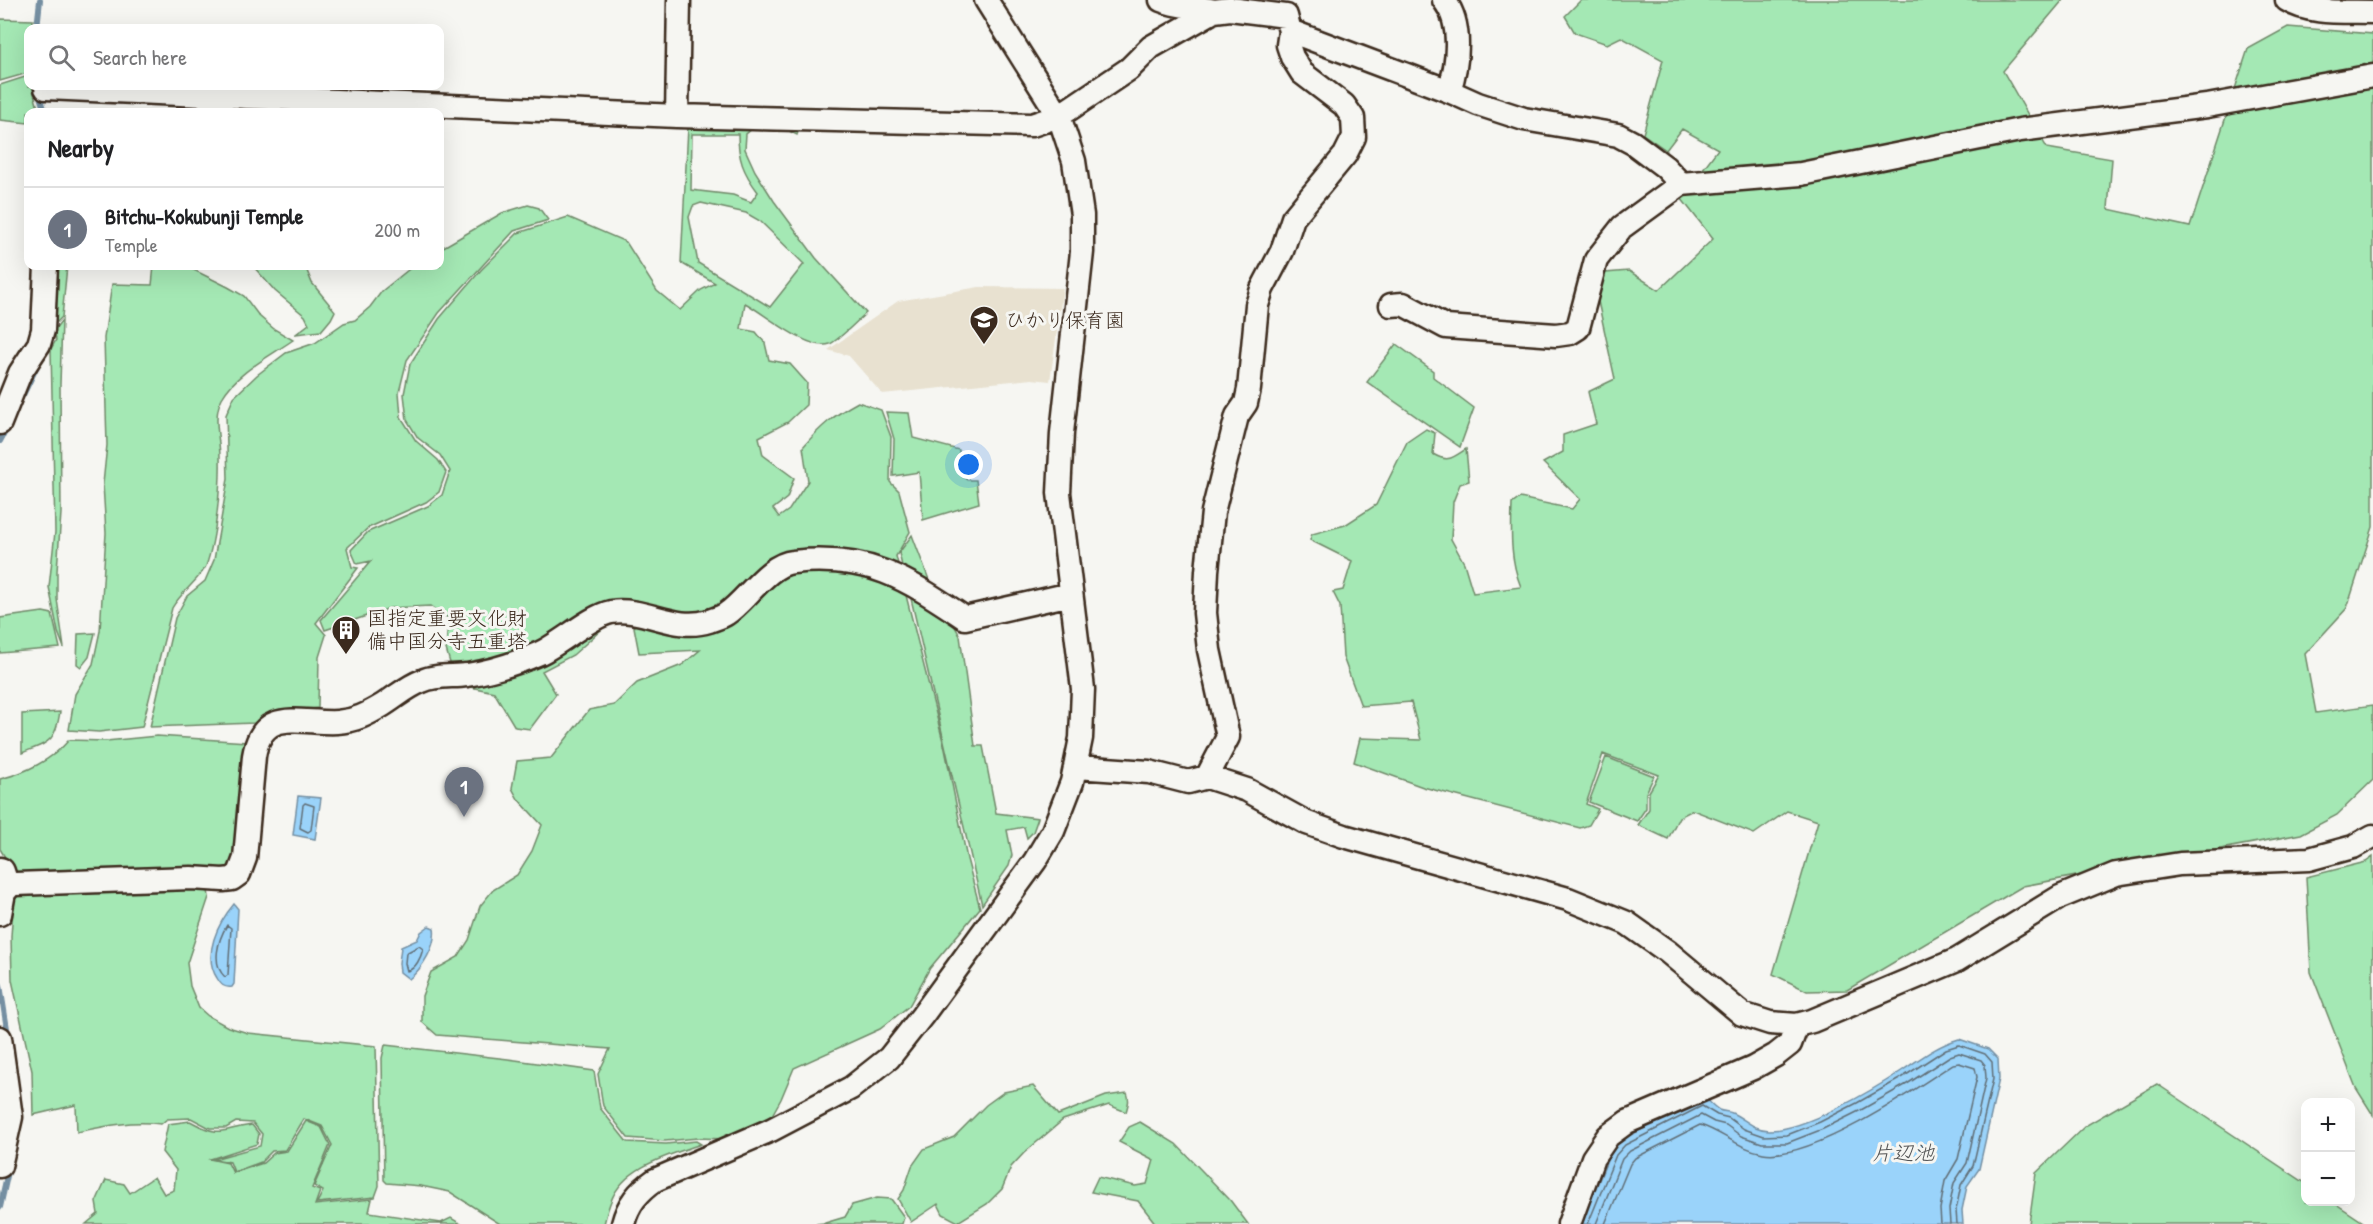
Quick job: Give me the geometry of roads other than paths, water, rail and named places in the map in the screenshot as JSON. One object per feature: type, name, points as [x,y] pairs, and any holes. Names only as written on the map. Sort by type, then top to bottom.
[{"type":"street","points":[[677,116],[679,0]]},
{"type":"street","points":[[622,1224],[632,1202],[642,1189],[655,1180],[771,1130],[851,1088],[874,1071],[902,1042],[1035,861],[1061,814],[1076,767],[1083,723],[1083,689],[1059,494],[1062,433],[1082,252],[1082,215],[1074,161],[1059,116],[986,0]]},
{"type":"street","points":[[1161,0],[1176,6],[1292,16],[1478,104],[1524,119],[1618,135],[1633,143],[1665,167],[1681,184]]},
{"type":"street","points":[[1444,0],[1452,17],[1458,45],[1456,69],[1449,90]]},
{"type":"street","points":[[2287,0],[2296,6],[2317,10],[2373,12]]},
{"type":"street","points":[[91,90],[677,116],[1032,125],[1059,116],[1129,69],[1151,47],[1214,10]]},
{"type":"street","points":[[1207,777],[1228,738],[1209,650],[1205,613],[1212,512],[1237,416],[1246,403],[1252,367],[1257,305],[1282,251],[1293,218],[1345,155],[1354,137],[1353,118],[1344,105],[1302,73],[1292,57],[1288,45],[1292,16]]},
{"type":"street","points":[[1391,305],[1403,304],[1446,327],[1556,335],[1570,333],[1578,328],[1596,260],[1622,227],[1681,184],[1801,174],[2020,130],[2207,106],[2373,76]]},
{"type":"street","points":[[0,423],[20,373],[41,337],[46,270]]},
{"type":"street","points":[[0,914],[3,879],[26,884],[191,878],[232,879],[239,874],[245,858],[254,756],[257,740],[263,730],[279,721],[338,722],[364,716],[422,680],[503,667],[542,652],[609,612],[624,611],[683,625],[708,622],[726,614],[779,567],[791,562],[849,561],[881,569],[930,595],[965,618],[1071,594]]},
{"type":"street","points":[[1076,767],[1149,772],[1188,782],[1207,777],[1246,790],[1307,823],[1344,836],[1568,899],[1627,923],[1668,952],[1742,1014],[1770,1023],[1797,1025],[1812,1021],[1957,960],[2060,897],[2116,874],[2180,864],[2309,859],[2353,847],[2373,836]]},
{"type":"street","points":[[1569,1224],[1593,1158],[1608,1136],[1627,1122],[1753,1068],[1776,1055],[1790,1044],[1797,1025]]},
{"type":"street","points":[[0,1038],[11,1117],[0,1166]]},
{"type":"water","points":[[298,796],[321,798],[315,839],[293,835]]},
{"type":"water","points":[[234,904],[238,909],[234,984],[229,987],[221,984],[217,978],[211,959],[214,940],[222,920]]},
{"type":"water","points":[[429,926],[434,928],[431,949],[419,969],[409,979],[400,972],[401,947],[417,940],[421,932]]},
{"type":"water","name":"片辺池","points":[[1959,1039],[1988,1049],[1998,1059],[1999,1079],[1979,1169],[1967,1186],[1962,1210],[1963,1224],[1581,1224],[1611,1151],[1622,1139],[1705,1098],[1719,1110],[1732,1113],[1764,1130],[1784,1129],[1838,1108],[1937,1048]]},
{"type":"waterway","points":[[37,24],[40,0]]},
{"type":"waterway","points":[[38,90],[44,108]]},
{"type":"waterway","points":[[23,395],[37,366]]},
{"type":"waterway","points":[[0,441],[8,426]]},
{"type":"waterway","points":[[0,985],[8,1035]]},
{"type":"waterway","points":[[0,1207],[9,1167]]},
{"type":"place","name":"ひかり保育園","points":[[984,346]]},
{"type":"place","name":"国指定重要文化財 備中国分寺五重塔","points":[[346,656]]},
{"type":"place","name":"Bitchu-Kokubunji Temple","points":[[464,817]]}]
